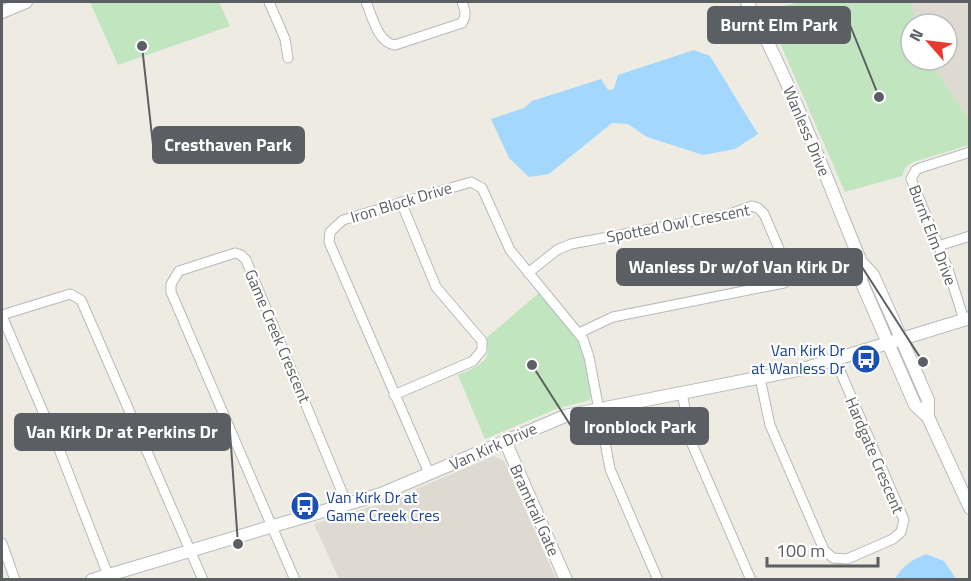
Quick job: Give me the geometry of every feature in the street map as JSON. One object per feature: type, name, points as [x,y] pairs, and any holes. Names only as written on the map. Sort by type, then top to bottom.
[{"type":"street","points":[[2,12],[13,4],[26,2]]},
{"type":"street","points":[[269,2],[285,39],[288,58]]},
{"type":"street","points":[[366,2],[383,39],[395,45],[462,23],[465,18],[462,2]]},
{"type":"street","name":"Wanless Drive","points":[[747,2],[776,59],[861,262],[873,275],[901,338],[928,400],[928,417]]},
{"type":"street","name":"Burnt Elm Drive","points":[[967,319],[913,187],[912,176],[920,168],[969,152]]},
{"type":"street","name":"Iron Block Drive","points":[[429,473],[330,242],[330,232],[344,220],[471,182],[479,185],[486,194],[504,240],[528,273],[579,333],[589,357],[612,475],[658,579]]},
{"type":"street","points":[[394,395],[473,361],[482,350],[482,341],[436,287],[401,202]]},
{"type":"street","name":"Spotted Owl Crescent","points":[[528,273],[557,249],[571,244],[727,215],[752,206],[764,214],[788,268],[789,276],[784,283],[613,317],[579,333]]},
{"type":"street","points":[[938,246],[969,236]]},
{"type":"street","name":"Game Creek Crescent","points":[[273,527],[171,292],[171,284],[179,271],[235,253],[246,260],[347,504]]},
{"type":"street","name":"Wanless Drive","points":[[861,262],[861,281],[915,405],[928,417],[969,508]]},
{"type":"street","points":[[108,575],[60,449],[2,315],[70,294],[81,300],[203,579]]},
{"type":"street","name":"Van Kirk Drive","points":[[92,579],[381,494],[551,421],[599,408],[803,369],[967,319]]},
{"type":"street","name":"Hardgate Crescent","points":[[760,378],[770,425],[824,550],[832,558],[847,559],[894,539],[902,532],[904,520],[835,359]]},
{"type":"street","points":[[682,393],[695,453],[750,579]]},
{"type":"street","name":"Bramtrail Gate","points":[[505,441],[566,579]]},
{"type":"street","points":[[273,527],[295,579]]},
{"type":"street","points":[[2,543],[15,579]]},
{"type":"shaded area","points":[[911,2],[969,2],[969,120],[937,72],[959,72],[959,12],[914,12]]},
{"type":"shaded area","points":[[494,456],[504,461],[556,579],[339,579],[314,524],[383,503]]},
{"type":"green space","points":[[90,2],[219,2],[230,26],[118,65]]},
{"type":"green space","points":[[799,2],[911,2],[914,12],[899,12],[899,72],[937,72],[969,120],[969,145],[913,162],[905,168],[902,176],[845,192],[766,11]]},
{"type":"green space","points":[[539,293],[578,340],[585,361],[590,400],[556,409],[485,439],[458,375],[482,363],[488,353],[485,339]]},
{"type":"water","points":[[694,50],[710,56],[758,134],[735,149],[703,155],[647,137],[628,124],[612,123],[549,174],[529,177],[509,158],[491,119],[524,108],[532,101],[601,79],[608,90],[614,89],[618,75]]},
{"type":"water","points":[[926,554],[944,561],[956,579],[895,579],[908,564]]},
{"type":"place","name":"Cresthaven Park","points":[[142,46]]},
{"type":"place","name":"Burnt Elm Park","points":[[879,97]]},
{"type":"place","name":"Van Kirk Dr at Wanless Dr","points":[[866,359]]},
{"type":"place","name":"Wanless Dr w/of Van Kirk Dr","points":[[923,362]]},
{"type":"place","name":"Ironblock Park","points":[[532,365]]},
{"type":"place","name":"Van Kirk Dr at Game Creek Cres","points":[[305,506]]},
{"type":"place","name":"Van Kirk Dr at Perkins Dr","points":[[238,544]]}]
